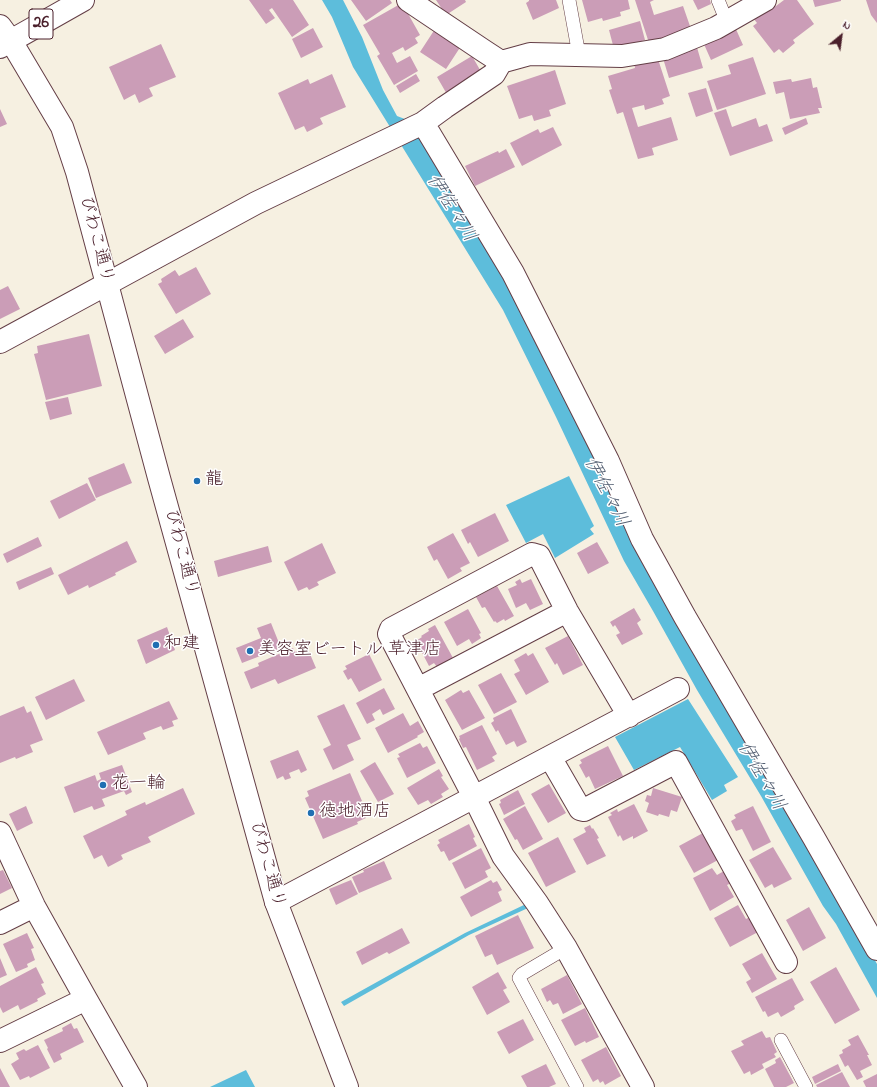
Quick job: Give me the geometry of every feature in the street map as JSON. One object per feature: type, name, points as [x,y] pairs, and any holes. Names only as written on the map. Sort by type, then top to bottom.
[{"type":"street","name":"26","points":[[4,38],[83,0]]},
{"type":"street","points":[[408,0],[501,62]]},
{"type":"street","points":[[0,342],[256,203],[420,124],[494,74],[501,62],[530,54],[622,56],[665,49],[716,28],[765,0]]},
{"type":"street","name":"びわこ通り","points":[[4,38],[62,127],[77,172],[276,902],[347,1087]]},
{"type":"street","points":[[420,124],[513,273],[608,461],[642,539],[685,617],[877,949]]},
{"type":"street","points":[[629,716],[567,611],[539,556],[532,554],[398,625],[391,629],[389,634],[503,856],[537,903],[566,948],[643,1087]]},
{"type":"street","points":[[418,690],[567,611]]},
{"type":"street","points":[[276,902],[678,689]]},
{"type":"street","points":[[550,757],[580,809],[584,810],[676,762],[786,962]]},
{"type":"street","points":[[0,833],[34,906],[136,1087]]},
{"type":"street","points":[[0,923],[34,906]]},
{"type":"street","points":[[0,1041],[86,999]]},
{"type":"lane","points":[[569,0],[579,55]]},
{"type":"lane","points":[[718,0],[727,22]]},
{"type":"lane","points":[[566,948],[522,974],[518,978],[576,1087]]},
{"type":"lane","points":[[781,1040],[806,1087]]},
{"type":"water","name":"伊佐々川","points":[[322,0],[343,0],[362,37],[383,90],[397,116],[410,121],[475,225],[793,815],[877,964],[877,998],[836,924],[823,906],[761,796],[697,690],[624,561],[556,417],[503,310],[353,67],[332,17]]},
{"type":"water","points":[[569,476],[594,526],[590,529],[594,534],[555,558],[543,534],[526,543],[506,505]]},
{"type":"water","points":[[688,699],[738,777],[724,785],[727,791],[712,800],[680,747],[634,770],[615,737]]},
{"type":"water","points":[[526,904],[528,908],[469,935],[344,1006],[341,1002],[465,933]]},
{"type":"water","points":[[246,1070],[255,1087],[210,1087]]},
{"type":"building","points":[[249,0],[293,0],[309,25],[292,37],[272,8],[269,10],[275,18],[266,24]]},
{"type":"building","points":[[351,0],[390,0],[392,3],[366,21]]},
{"type":"building","points":[[436,0],[465,0],[466,2],[446,15]]},
{"type":"building","points":[[529,0],[556,0],[559,8],[533,20],[526,3]]},
{"type":"building","points":[[582,0],[628,0],[630,9],[620,12],[621,16],[603,21],[602,18],[588,22]]},
{"type":"building","points":[[635,0],[654,0],[650,2],[654,15],[683,6],[691,29],[649,43]]},
{"type":"building","points":[[693,0],[710,0],[711,4],[698,10]]},
{"type":"building","points":[[784,0],[797,0],[814,24],[793,40],[795,43],[783,53],[779,49],[774,53],[753,26],[757,23],[753,18],[770,6],[772,9]]},
{"type":"building","points":[[813,0],[841,0],[841,1],[815,7]]},
{"type":"building","points":[[866,0],[877,0],[877,23],[871,15]]},
{"type":"building","points":[[402,3],[420,35],[415,38],[418,43],[405,51],[403,47],[392,53],[397,63],[410,56],[418,71],[394,85],[377,56],[380,54],[363,25]]},
{"type":"building","points":[[640,21],[645,40],[614,49],[609,30]]},
{"type":"building","points":[[735,27],[743,45],[711,60],[703,42]]},
{"type":"building","points":[[313,28],[323,47],[301,58],[292,39]]},
{"type":"building","points":[[435,29],[461,46],[446,69],[420,52]]},
{"type":"building","points":[[161,44],[176,77],[149,88],[153,96],[139,103],[135,94],[124,100],[109,67]]},
{"type":"building","points":[[696,44],[703,68],[669,78],[662,55]]},
{"type":"building","points":[[472,56],[483,75],[448,96],[437,77]]},
{"type":"building","points":[[657,56],[670,96],[662,99],[664,104],[645,110],[644,105],[632,108],[638,127],[671,117],[678,140],[652,148],[654,155],[638,159],[623,112],[617,114],[609,90],[612,89],[608,76],[635,68],[634,63]]},
{"type":"building","points":[[753,57],[766,94],[717,110],[707,81],[731,74],[728,65]]},
{"type":"building","points":[[555,70],[566,104],[549,110],[551,116],[534,121],[532,115],[519,119],[507,86]]},
{"type":"building","points":[[332,74],[346,107],[320,118],[323,124],[307,132],[304,126],[295,130],[278,93],[308,79],[310,84]]},
{"type":"building","points":[[416,74],[420,81],[400,93],[396,86]]},
{"type":"building","points":[[811,78],[813,88],[817,87],[822,108],[818,108],[820,113],[790,119],[784,92],[776,94],[773,82],[791,79],[792,82]]},
{"type":"building","points":[[706,88],[713,111],[696,117],[688,93]]},
{"type":"building","points":[[0,109],[7,124],[0,127]]},
{"type":"building","points":[[726,109],[732,127],[756,118],[759,127],[767,124],[773,141],[730,156],[714,113]]},
{"type":"building","points":[[806,118],[808,124],[785,135],[782,128]]},
{"type":"building","points":[[553,127],[562,145],[522,166],[510,143],[538,129],[540,133]]},
{"type":"building","points":[[506,149],[515,167],[475,186],[465,166],[498,151],[499,153]]},
{"type":"building","points":[[196,267],[211,294],[176,314],[158,284],[162,282],[161,279],[175,270],[179,276]]},
{"type":"building","points":[[8,286],[20,309],[0,319],[0,290]]},
{"type":"building","points":[[183,319],[194,337],[165,354],[154,336]]},
{"type":"building","points":[[89,334],[102,386],[46,400],[34,354],[38,353],[37,346]]},
{"type":"building","points":[[68,397],[72,414],[50,420],[45,402]]},
{"type":"building","points":[[124,463],[132,483],[96,498],[88,478]]},
{"type":"building","points":[[87,483],[96,500],[59,519],[50,501]]},
{"type":"building","points":[[495,513],[509,541],[478,557],[470,542],[468,544],[461,530]]},
{"type":"building","points":[[453,533],[470,563],[460,568],[462,571],[448,579],[437,559],[434,561],[427,547]]},
{"type":"building","points":[[38,537],[42,546],[7,563],[3,554]]},
{"type":"building","points":[[127,541],[137,562],[115,573],[116,575],[89,588],[88,585],[68,595],[58,575]]},
{"type":"building","points":[[597,542],[609,563],[588,574],[577,553]]},
{"type":"building","points":[[322,543],[336,573],[317,582],[319,585],[309,590],[307,587],[298,591],[284,562]]},
{"type":"building","points":[[268,546],[272,562],[218,577],[214,561]]},
{"type":"building","points":[[51,567],[54,574],[19,590],[16,582]]},
{"type":"building","points":[[520,579],[522,583],[531,579],[543,604],[530,610],[526,603],[516,608],[508,589],[517,585],[515,582]]},
{"type":"building","points":[[497,586],[514,616],[497,623],[495,621],[494,622],[485,607],[482,608],[476,597]]},
{"type":"building","points":[[634,608],[641,620],[637,623],[643,634],[622,645],[616,635],[620,633],[615,625],[613,627],[610,622]]},
{"type":"building","points":[[468,609],[481,633],[479,634],[481,638],[472,644],[469,639],[457,646],[444,622]]},
{"type":"building","points":[[271,623],[281,648],[242,663],[236,648],[261,638],[257,628]]},
{"type":"building","points":[[435,625],[453,658],[437,667],[434,663],[429,666],[416,641],[429,631],[428,629]]},
{"type":"building","name":"和建","points":[[167,627],[175,650],[146,664],[137,640]]},
{"type":"building","points":[[568,636],[583,665],[563,675],[557,663],[555,665],[545,648]]},
{"type":"building","points":[[307,647],[316,668],[278,684],[275,679],[251,689],[244,672],[259,666],[258,663],[293,648],[295,652]]},
{"type":"building","points":[[526,653],[528,656],[533,653],[549,682],[526,695],[514,674],[520,671],[514,660]]},
{"type":"building","points":[[369,654],[382,680],[359,692],[351,678],[348,680],[343,671],[347,669],[345,666]]},
{"type":"building","points":[[501,673],[517,702],[494,714],[478,685]]},
{"type":"building","points":[[74,679],[85,701],[46,720],[35,697]]},
{"type":"building","points":[[384,688],[395,709],[383,715],[380,709],[372,714],[375,720],[367,724],[356,703]]},
{"type":"building","points":[[461,690],[463,693],[469,690],[485,718],[462,730],[445,700]]},
{"type":"building","points":[[169,701],[178,719],[172,721],[174,726],[163,730],[161,726],[143,733],[146,739],[108,755],[97,732]]},
{"type":"building","points":[[344,704],[361,739],[347,745],[354,760],[333,770],[323,749],[331,745],[317,716]]},
{"type":"building","points":[[24,706],[27,713],[31,711],[43,740],[30,745],[33,752],[16,759],[15,757],[0,763],[0,716]]},
{"type":"building","points":[[511,709],[527,742],[517,747],[514,741],[506,745],[498,730],[496,732],[491,723],[494,721],[493,718]]},
{"type":"building","points":[[403,713],[410,726],[418,721],[424,732],[417,736],[418,737],[388,753],[375,728]]},
{"type":"building","points":[[482,725],[497,754],[492,757],[495,761],[477,770],[466,747],[463,748],[459,736]]},
{"type":"building","points":[[420,743],[423,748],[427,746],[436,763],[407,778],[397,758],[400,757],[398,754]]},
{"type":"building","points":[[608,746],[623,776],[595,789],[589,776],[586,778],[579,765],[582,763],[580,760]]},
{"type":"building","points":[[298,750],[307,770],[301,773],[299,769],[289,773],[291,778],[285,780],[283,776],[277,779],[270,761]]},
{"type":"building","points":[[375,762],[394,794],[378,802],[360,771]]},
{"type":"building","points":[[122,765],[132,792],[126,795],[124,791],[102,799],[105,806],[94,810],[92,806],[74,813],[64,787],[95,775],[97,781],[101,779],[99,773]]},
{"type":"building","points":[[439,769],[443,776],[441,777],[449,789],[441,794],[443,797],[431,804],[428,800],[418,805],[407,788]]},
{"type":"building","points":[[350,773],[362,801],[360,802],[366,818],[357,822],[358,824],[323,839],[305,798],[309,796],[307,791]]},
{"type":"building","points":[[549,784],[566,813],[548,823],[531,794]]},
{"type":"building","points":[[183,788],[195,814],[148,837],[151,842],[121,855],[123,859],[108,867],[102,855],[94,859],[83,836],[127,815],[125,811],[145,802],[146,805]]},
{"type":"building","points":[[653,788],[682,797],[677,812],[671,810],[669,817],[659,814],[658,816],[646,812],[649,803],[645,801],[647,795],[651,796]]},
{"type":"building","points":[[518,790],[525,804],[504,815],[499,804],[501,803],[500,800]]},
{"type":"building","points":[[634,804],[648,831],[633,839],[633,836],[623,841],[620,835],[618,837],[608,817],[612,815],[610,813],[617,809],[618,812]]},
{"type":"building","points":[[26,806],[33,823],[17,831],[9,814]]},
{"type":"building","points":[[525,806],[543,839],[523,850],[517,839],[515,840],[503,819]]},
{"type":"building","points":[[753,806],[771,842],[753,851],[742,829],[736,831],[731,821],[736,818],[734,815]]},
{"type":"building","points":[[469,824],[477,846],[449,861],[444,851],[441,852],[437,845],[440,843],[438,840]]},
{"type":"building","points":[[590,825],[599,838],[597,839],[606,856],[587,865],[573,839],[586,832],[584,828]]},
{"type":"building","points":[[703,833],[718,860],[694,873],[679,846]]},
{"type":"building","points":[[558,837],[576,872],[546,887],[528,853]]},
{"type":"building","points":[[773,847],[792,879],[774,888],[772,884],[765,888],[749,860]]},
{"type":"building","points":[[481,848],[491,868],[485,871],[488,877],[465,889],[452,863]]},
{"type":"building","points":[[384,861],[392,879],[359,893],[352,877],[364,872],[363,870]]},
{"type":"building","points":[[712,868],[717,875],[724,871],[731,883],[727,885],[734,897],[710,911],[693,878]]},
{"type":"building","points":[[3,870],[12,888],[0,894],[0,871]]},
{"type":"building","points":[[351,880],[358,894],[336,905],[329,889]]},
{"type":"building","points":[[491,880],[493,883],[497,881],[502,890],[498,892],[502,901],[471,917],[460,897]]},
{"type":"building","points":[[738,905],[746,919],[750,917],[758,932],[730,947],[714,918]]},
{"type":"building","points":[[809,907],[826,938],[803,951],[786,920]]},
{"type":"building","points":[[518,915],[534,948],[497,965],[492,954],[485,957],[475,936]]},
{"type":"building","points":[[402,928],[410,943],[389,954],[387,952],[362,965],[356,952]]},
{"type":"building","points":[[27,933],[34,948],[31,949],[35,960],[27,964],[28,967],[16,972],[3,944]]},
{"type":"building","points":[[762,953],[777,979],[752,993],[746,982],[751,979],[742,964]]},
{"type":"building","points":[[0,958],[7,975],[0,978]]},
{"type":"building","points":[[36,967],[44,983],[41,984],[46,994],[37,999],[38,1001],[20,1010],[18,1005],[3,1013],[0,1007],[0,986]]},
{"type":"building","points":[[836,967],[860,1010],[835,1024],[810,982]]},
{"type":"building","points":[[498,972],[507,988],[503,990],[510,1002],[487,1015],[472,987]]},
{"type":"building","points":[[567,975],[582,1004],[563,1014],[558,1003],[553,1005],[550,1000],[547,1002],[541,989]]},
{"type":"building","points":[[792,978],[804,1000],[794,1006],[795,1009],[781,1017],[778,1012],[768,1017],[765,1011],[763,1012],[755,997]]},
{"type":"building","points":[[585,1008],[599,1037],[575,1046],[561,1020]]},
{"type":"building","points":[[523,1019],[534,1040],[509,1054],[497,1032]]},
{"type":"building","points":[[71,1023],[74,1029],[77,1028],[84,1042],[60,1054],[62,1059],[54,1063],[44,1040],[63,1031],[62,1028]]},
{"type":"building","points":[[762,1031],[766,1038],[770,1037],[777,1052],[774,1054],[776,1057],[762,1064],[764,1068],[751,1075],[750,1071],[744,1074],[731,1051],[744,1045],[741,1041]]},
{"type":"building","points":[[858,1035],[869,1055],[867,1055],[872,1065],[860,1071],[863,1077],[857,1080],[848,1065],[845,1067],[839,1055],[843,1053],[842,1050],[851,1045],[848,1040]]},
{"type":"building","points":[[38,1045],[50,1068],[30,1078],[29,1076],[20,1080],[11,1064],[19,1059],[16,1053],[24,1049],[26,1051]]},
{"type":"building","points":[[606,1047],[621,1076],[605,1085],[603,1081],[600,1083],[598,1079],[593,1082],[581,1060]]},
{"type":"building","points":[[780,1057],[794,1083],[786,1087],[774,1087],[765,1069],[776,1063],[775,1060]]},
{"type":"building","points":[[546,1064],[556,1084],[549,1087],[527,1087],[521,1076]]},
{"type":"building","points":[[838,1064],[841,1071],[815,1084],[812,1077]]},
{"type":"building","points":[[0,1068],[10,1087],[0,1087]]},
{"type":"building","points":[[842,1072],[850,1087],[817,1087],[816,1085]]},
{"type":"building","points":[[877,1074],[877,1087],[866,1087],[863,1081]]},
{"type":"place","name":"龍","points":[[197,481]]},
{"type":"place","name":"和建","points":[[156,645]]},
{"type":"place","name":"美容室ビートル 草津店","points":[[250,651]]},
{"type":"place","name":"花一輪","points":[[103,785]]},
{"type":"place","name":"徳地酒店","points":[[311,813]]}]
